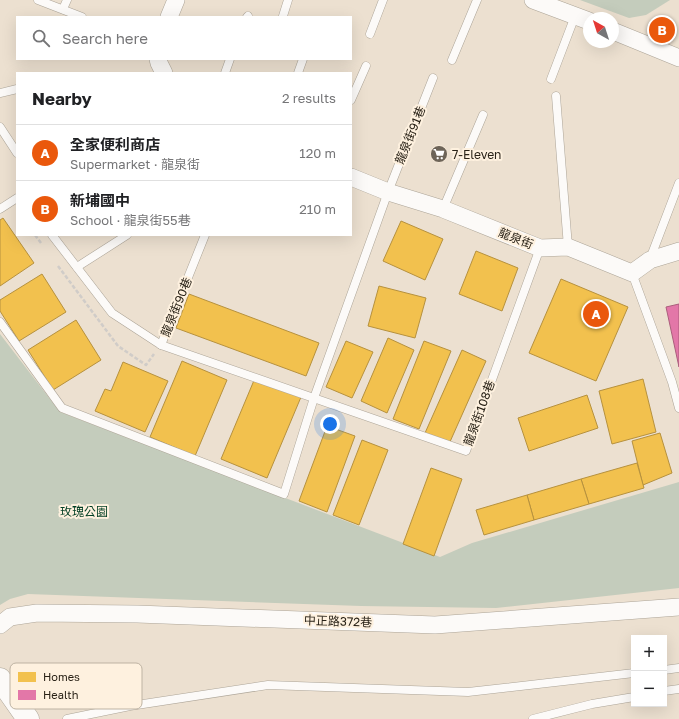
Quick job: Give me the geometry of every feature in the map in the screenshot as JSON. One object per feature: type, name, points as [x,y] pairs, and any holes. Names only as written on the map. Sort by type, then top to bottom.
[{"type":"main road","points":[[0,679],[10,693]]},
{"type":"main road","points":[[21,709],[28,719]]},
{"type":"street","points":[[169,16],[176,0]]},
{"type":"street","points":[[533,0],[582,19]]},
{"type":"street","points":[[619,33],[679,58]]},
{"type":"street","points":[[158,60],[164,72]]},
{"type":"street","name":"龍泉街","points":[[352,177],[388,192],[443,209],[540,248],[568,247],[632,273]]},
{"type":"street","points":[[632,273],[650,260],[679,251]]},
{"type":"street","name":"中正路372巷","points":[[0,625],[10,617],[37,613],[137,614],[435,625],[679,607]]},
{"type":"lane","points":[[38,0],[79,16]]},
{"type":"lane","points":[[63,10],[67,0]]},
{"type":"lane","points":[[282,16],[288,0]]},
{"type":"lane","points":[[370,34],[383,0]]},
{"type":"lane","points":[[452,60],[478,0]]},
{"type":"lane","points":[[551,79],[582,19]]},
{"type":"lane","points":[[225,72],[230,60]]},
{"type":"lane","points":[[298,72],[304,60]]},
{"type":"lane","points":[[352,98],[366,66]]},
{"type":"lane","name":"龍泉街91巷","points":[[388,192],[433,78]]},
{"type":"lane","points":[[0,93],[16,89]]},
{"type":"lane","points":[[556,96],[568,247]]},
{"type":"lane","points":[[443,209],[483,115]]},
{"type":"lane","points":[[0,127],[16,151]]},
{"type":"lane","points":[[650,260],[679,183]]},
{"type":"lane","points":[[0,322],[62,408],[284,494],[314,398],[388,192]]},
{"type":"lane","points":[[0,208],[16,199]]},
{"type":"lane","name":"龍泉街90巷","points":[[53,236],[112,313],[161,345],[205,236]]},
{"type":"lane","points":[[77,267],[125,236]]},
{"type":"lane","name":"龍泉街108巷","points":[[161,345],[466,451],[540,248]]},
{"type":"lane","points":[[632,273],[672,382],[679,408]]},
{"type":"lane","points":[[667,670],[679,668]]},
{"type":"lane","points":[[142,704],[268,684],[468,692],[631,673]]},
{"type":"lane","points":[[667,691],[679,689]]},
{"type":"lane","points":[[533,719],[592,704],[631,697]]},
{"type":"lane","points":[[67,719],[115,709]]},
{"type":"green space","points":[[580,0],[670,0],[646,15],[629,18],[619,14],[619,12],[613,12]]},
{"type":"green space","name":"玫瑰公園","points":[[0,334],[60,412],[440,557],[472,543],[679,482],[679,588],[496,608],[361,606],[28,594],[10,599],[0,605]]},
{"type":"building: Homes","points":[[3,218],[34,263],[0,286],[0,220]]},
{"type":"building: Homes","points":[[401,221],[443,239],[425,280],[383,261]]},
{"type":"building: Homes","points":[[476,251],[518,268],[502,311],[459,294]]},
{"type":"building: Homes","points":[[42,274],[66,312],[19,341],[0,311],[0,300]]},
{"type":"building: Homes","points":[[561,279],[628,307],[596,381],[529,353]]},
{"type":"building: Homes","points":[[379,286],[426,298],[415,338],[368,326]]},
{"type":"building: Homes","points":[[189,294],[319,343],[306,376],[176,328]]},
{"type":"building: Homes","points":[[76,320],[101,360],[53,390],[28,350]]},
{"type":"building: Homes","points":[[388,338],[414,350],[387,413],[361,401]]},
{"type":"building: Homes","points":[[346,341],[373,352],[352,398],[326,387]]},
{"type":"building: Homes","points":[[424,341],[451,351],[419,429],[393,419]]},
{"type":"building: Homes","points":[[462,350],[486,361],[449,444],[425,433]]},
{"type":"building: Homes","points":[[182,361],[227,380],[195,456],[150,437]]},
{"type":"building: Homes","points":[[123,362],[168,381],[145,432],[95,411],[105,389],[111,391]]},
{"type":"building: Homes","points":[[255,378],[301,397],[267,478],[221,459]]},
{"type":"building: Homes","points":[[643,379],[656,432],[612,444],[599,391]]},
{"type":"building: Homes","points":[[587,395],[598,428],[529,451],[518,418]]},
{"type":"building: Homes","points":[[327,426],[355,436],[327,512],[299,501]]},
{"type":"building: Homes","points":[[660,433],[672,473],[643,485],[632,441]]},
{"type":"building: Homes","points":[[362,440],[388,450],[359,525],[333,515]]},
{"type":"building: Homes","points":[[637,463],[644,488],[589,504],[581,479]]},
{"type":"building: Homes","points":[[431,468],[462,479],[434,556],[403,544]]},
{"type":"building: Homes","points":[[581,479],[589,504],[534,520],[527,495]]},
{"type":"building: Homes","points":[[527,495],[534,520],[484,535],[476,510]]},
{"type":"building: Health","points":[[679,304],[679,367],[666,307]]},
{"type":"place","name":"新埔國中","points":[[662,30]]},
{"type":"place","name":"7-Eleven","points":[[439,154]]},
{"type":"place","name":"全家便利商店","points":[[596,314]]}]
